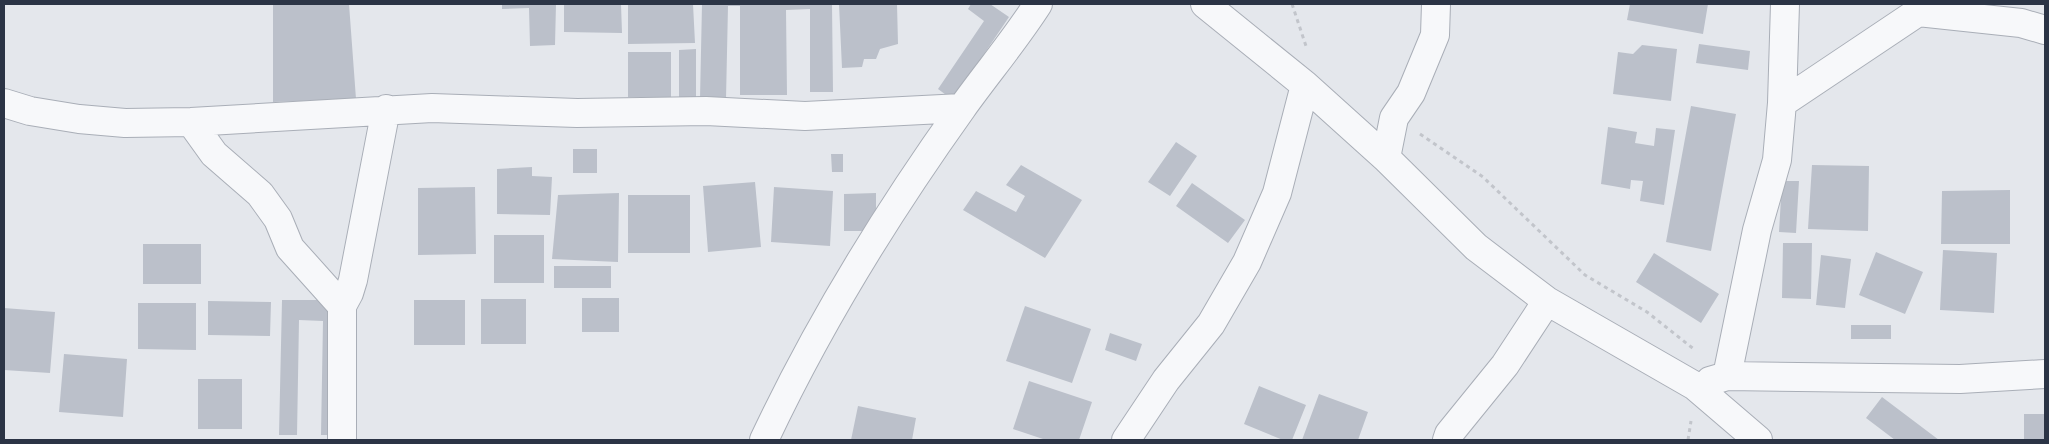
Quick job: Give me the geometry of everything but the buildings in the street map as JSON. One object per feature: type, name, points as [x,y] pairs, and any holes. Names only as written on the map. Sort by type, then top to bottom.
[{"type":"street","points":[[764,440],[837,299],[962,108],[1038,4]]},
{"type":"street","points":[[1205,4],[1305,85],[1386,158],[1476,247],[1546,301],[1696,386],[1758,440]]},
{"type":"street","points":[[1386,158],[1394,118],[1411,93],[1435,35],[1436,4]]},
{"type":"street","points":[[1727,376],[1757,230],[1777,160],[1782,103],[1785,4]]},
{"type":"street","points":[[1782,103],[1918,12],[2021,23],[2045,30]]},
{"type":"street","points":[[1126,440],[1166,380],[1211,324],[1248,262],[1277,194],[1305,85]]},
{"type":"street","points":[[4,104],[30,111],[79,119],[125,123],[191,122],[432,108],[577,113],[706,111],[805,116],[962,108]]},
{"type":"street","points":[[342,440],[342,306],[353,280],[386,110]]},
{"type":"street","points":[[191,122],[214,154],[260,194],[278,219],[290,248],[342,306]]},
{"type":"street","points":[[1447,440],[1449,434],[1505,365],[1546,301]]},
{"type":"street","points":[[1696,386],[1727,376],[1960,379],[2045,374]]},
{"type":"path","points":[[1534,227],[1585,275],[1647,312],[1727,376]]}]
